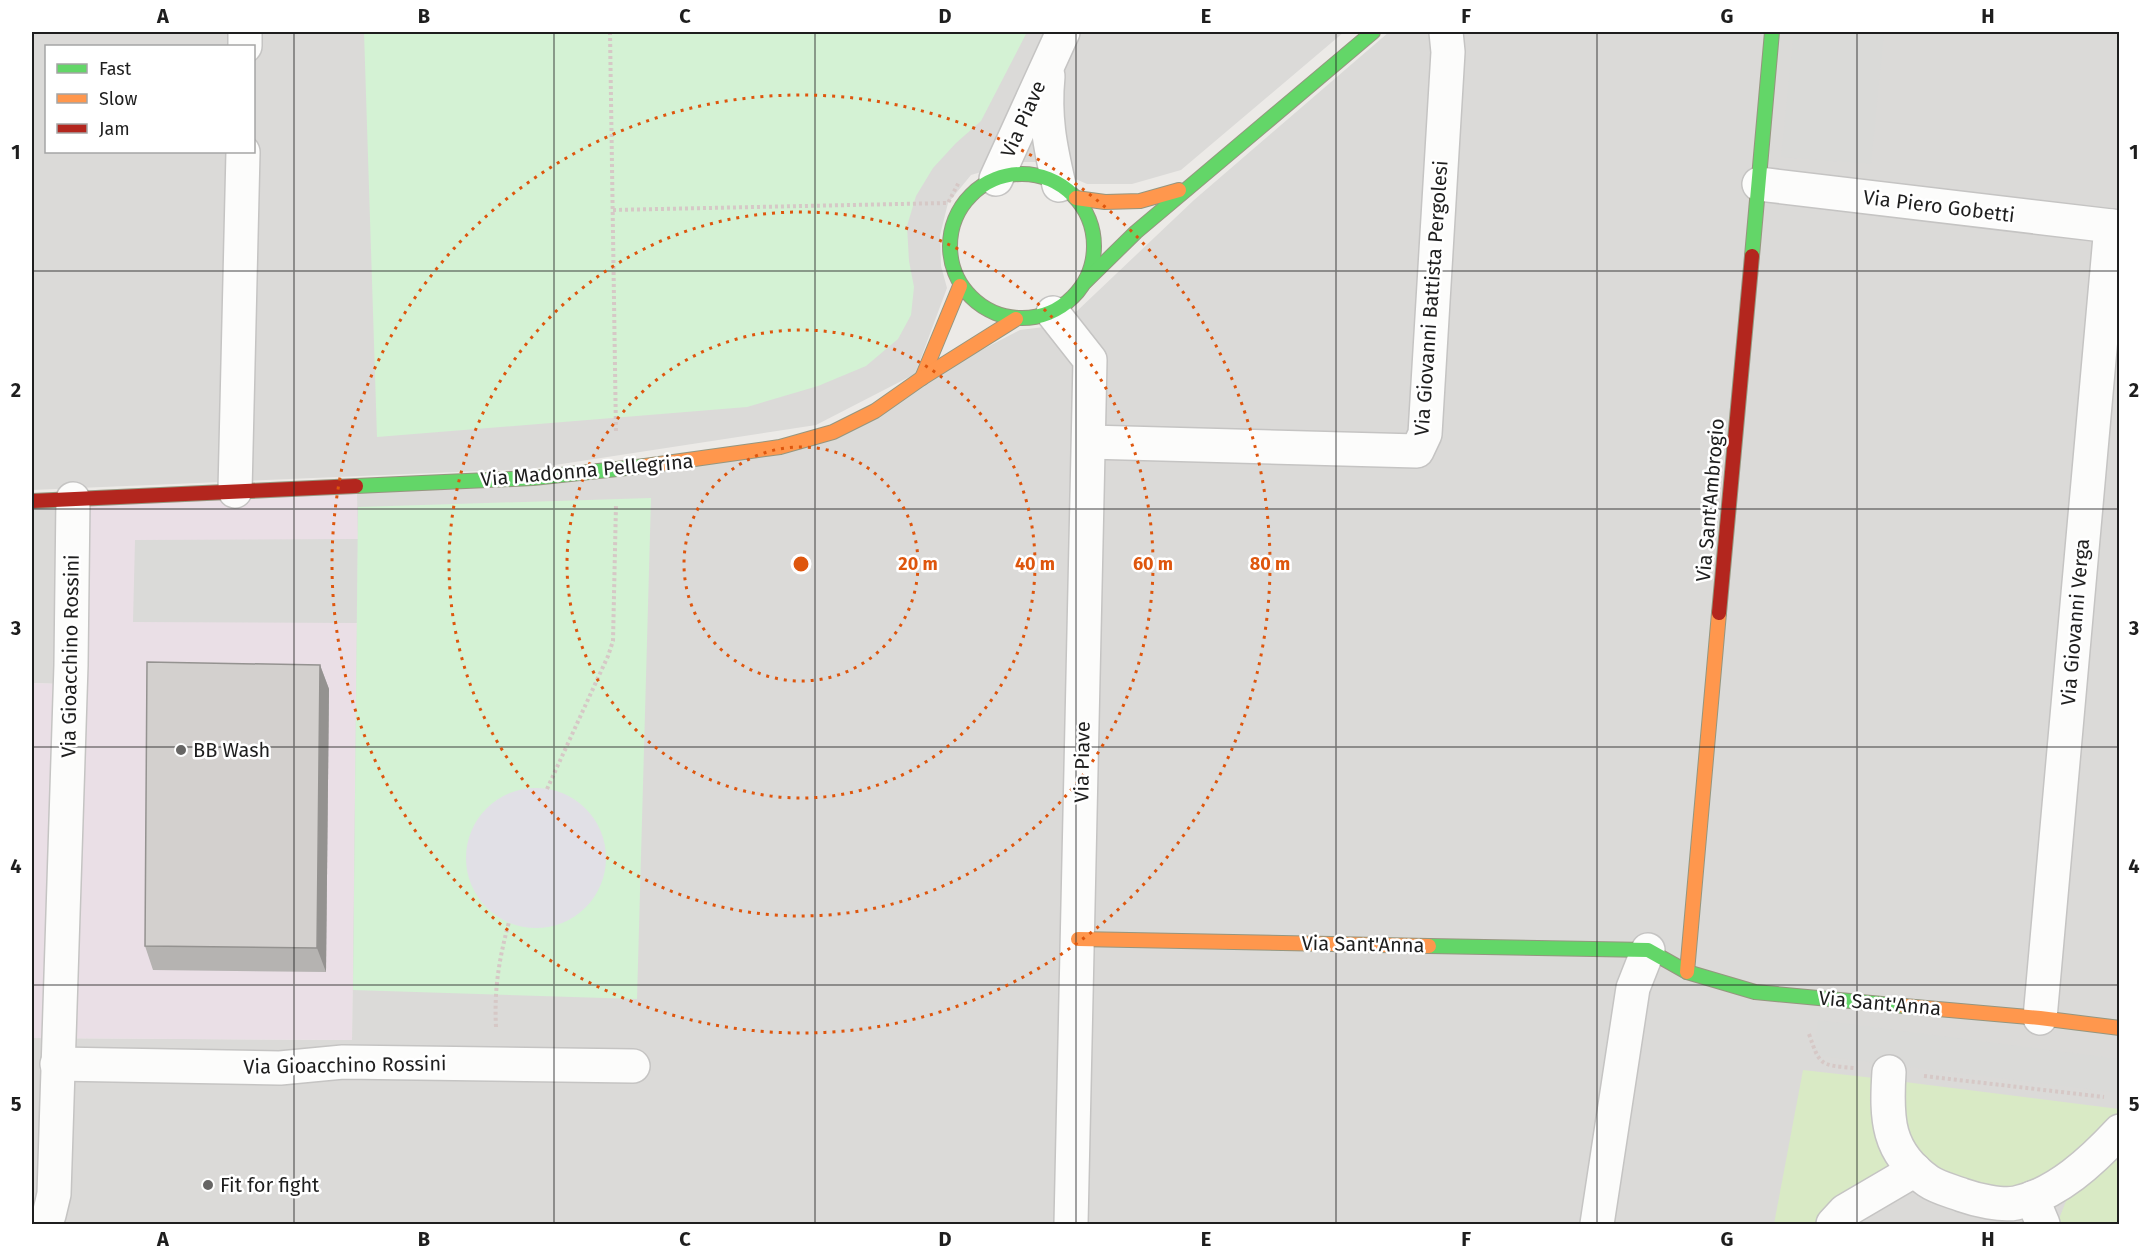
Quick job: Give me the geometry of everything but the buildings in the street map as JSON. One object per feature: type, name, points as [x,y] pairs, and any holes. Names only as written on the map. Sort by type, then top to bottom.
[{"type":"street","points":[[1189,187],[1140,201],[1105,202],[1068,192],[1036,175],[980,175],[974,191],[962,205],[951,228],[949,247],[954,272],[960,286],[983,308],[1016,319],[1053,313],[1074,298],[1085,282],[1136,232],[1372,32]]},
{"type":"street","name":"Via Giovanni Battista Pergolesi","points":[[1089,442],[1417,451],[1425,434],[1448,52],[1446,32]]},
{"type":"street","name":"Via Sant'Ambrogio","points":[[1687,972],[1772,32]]},
{"type":"street","name":"Via Piave","points":[[980,175],[1056,45]]},
{"type":"street","name":"Via Piave","points":[[1056,45],[1046,100],[1048,136],[1068,192]]},
{"type":"street","points":[[235,491],[243,153]]},
{"type":"street","name":"Via Piero Gobetti","points":[[1759,184],[2115,227]]},
{"type":"street","points":[[1068,192],[1083,206],[1093,230],[1094,259],[1085,282]]},
{"type":"street","name":"Via Giovanni Verga","points":[[2040,1018],[2115,227]]},
{"type":"street","points":[[922,378],[960,286]]},
{"type":"street","name":"Via Piave","points":[[1053,313],[1090,360],[1071,1224]]},
{"type":"street","name":"Via Madonna Pellegrina","points":[[32,501],[533,478],[680,462],[780,447],[833,432],[875,411],[922,378],[1016,319]]},
{"type":"street","name":"Via Gioacchino Rossini","points":[[44,1224],[49,1215],[54,1194],[71,676],[73,499]]},
{"type":"street","name":"Via Sant'Anna","points":[[1078,939],[1648,950],[1687,972],[1755,992],[2040,1018],[2120,1028]]},
{"type":"street","points":[[1597,1224],[1633,988],[1648,950]]},
{"type":"street","name":"Via Gioacchino Rossini","points":[[57,1064],[280,1068],[344,1062],[633,1066]]},
{"type":"street","points":[[1888,1072],[1888,1125],[1903,1158],[1930,1182],[1977,1200],[2014,1204],[2037,1211],[2046,1192],[2093,1160],[2120,1131]]},
{"type":"street","points":[[1833,1224],[1845,1211],[1915,1170]]},
{"type":"path","points":[[547,789],[613,641],[616,469],[610,32]]},
{"type":"path","points":[[613,210],[948,203],[980,175]]},
{"type":"path","points":[[497,1064],[494,995],[509,922]]},
{"type":"shaded area","points":[[32,32],[1344,32],[1181,170],[1132,184],[1087,184],[1037,162],[1015,162],[971,175],[948,203],[940,235],[941,266],[947,288],[915,374],[816,425],[529,469],[32,490]]},
{"type":"shaded area","points":[[1389,32],[2119,32],[2119,1224],[32,1224],[32,1038],[352,1040],[357,493],[779,455],[1020,330],[1044,327],[1077,311],[1194,200]]},
{"type":"shaded area","points":[[1794,32],[1884,32],[1871,164],[1781,157]]},
{"type":"shaded area","points":[[357,493],[352,1040],[32,1038],[32,683],[60,684],[63,507]]},
{"type":"shaded area","points":[[63,507],[61,684],[32,683],[32,509]]},
{"type":"shaded area","points":[[358,539],[357,623],[133,622],[135,540]]},
{"type":"shaded area","points":[[536,788],[563,794],[575,800],[585,809],[594,819],[600,831],[606,858],[600,885],[594,897],[585,907],[575,916],[563,922],[536,928],[509,922],[497,916],[487,907],[478,897],[472,885],[466,858],[472,831],[478,819],[487,809],[497,800],[509,794]]},
{"type":"shaded area","points":[[1818,1020],[2119,1059],[2119,1093],[1813,1055]]},
{"type":"green space","points":[[364,32],[1027,32],[981,121],[933,168],[916,196],[907,226],[909,261],[914,287],[911,315],[898,339],[866,366],[818,386],[747,407],[377,437]]},
{"type":"green space","points":[[651,498],[637,999],[353,990],[358,507]]},
{"type":"green space","points":[[1803,1070],[1874,1078],[1889,1155],[1887,1168],[1821,1224],[1774,1224]]},
{"type":"green space","points":[[1897,1081],[2119,1109],[2119,1116],[2070,1165],[2009,1190],[1960,1184],[1912,1149]]},
{"type":"green space","points":[[2119,1139],[2119,1224],[2057,1224],[2068,1196]]},
{"type":"traffic: fast","points":[[1085,282],[1136,232],[1373,32]]},
{"type":"traffic: fast","points":[[1752,256],[1772,32]]},
{"type":"traffic: fast","points":[[1022,174],[1050,179],[1073,195],[1089,218],[1094,246],[1089,274],[1073,297],[1050,313],[1022,318],[994,313],[971,297],[955,274],[950,246],[955,218],[971,195],[994,179],[1022,174]]},
{"type":"traffic: fast","points":[[356,486],[533,478],[645,466]]},
{"type":"traffic: fast","points":[[1429,946],[1648,950],[1687,972],[1755,992],[1904,1006]]},
{"type":"traffic: slow","points":[[1076,198],[1105,202],[1140,201],[1179,190]]},
{"type":"traffic: slow","points":[[922,378],[960,286]]},
{"type":"traffic: slow","points":[[645,466],[780,447],[833,432],[875,411],[922,378],[1016,319]]},
{"type":"traffic: slow","points":[[1687,972],[1719,613]]},
{"type":"traffic: slow","points":[[1078,939],[1429,946]]},
{"type":"traffic: slow","points":[[1904,1006],[2040,1018],[2120,1028]]},
{"type":"traffic: jam","points":[[1719,613],[1752,256]]},
{"type":"traffic: jam","points":[[32,501],[356,486]]},
{"type":"place","name":"BB Wash","points":[[181,750]]},
{"type":"place","name":"Fit for fight","points":[[208,1185]]}]
